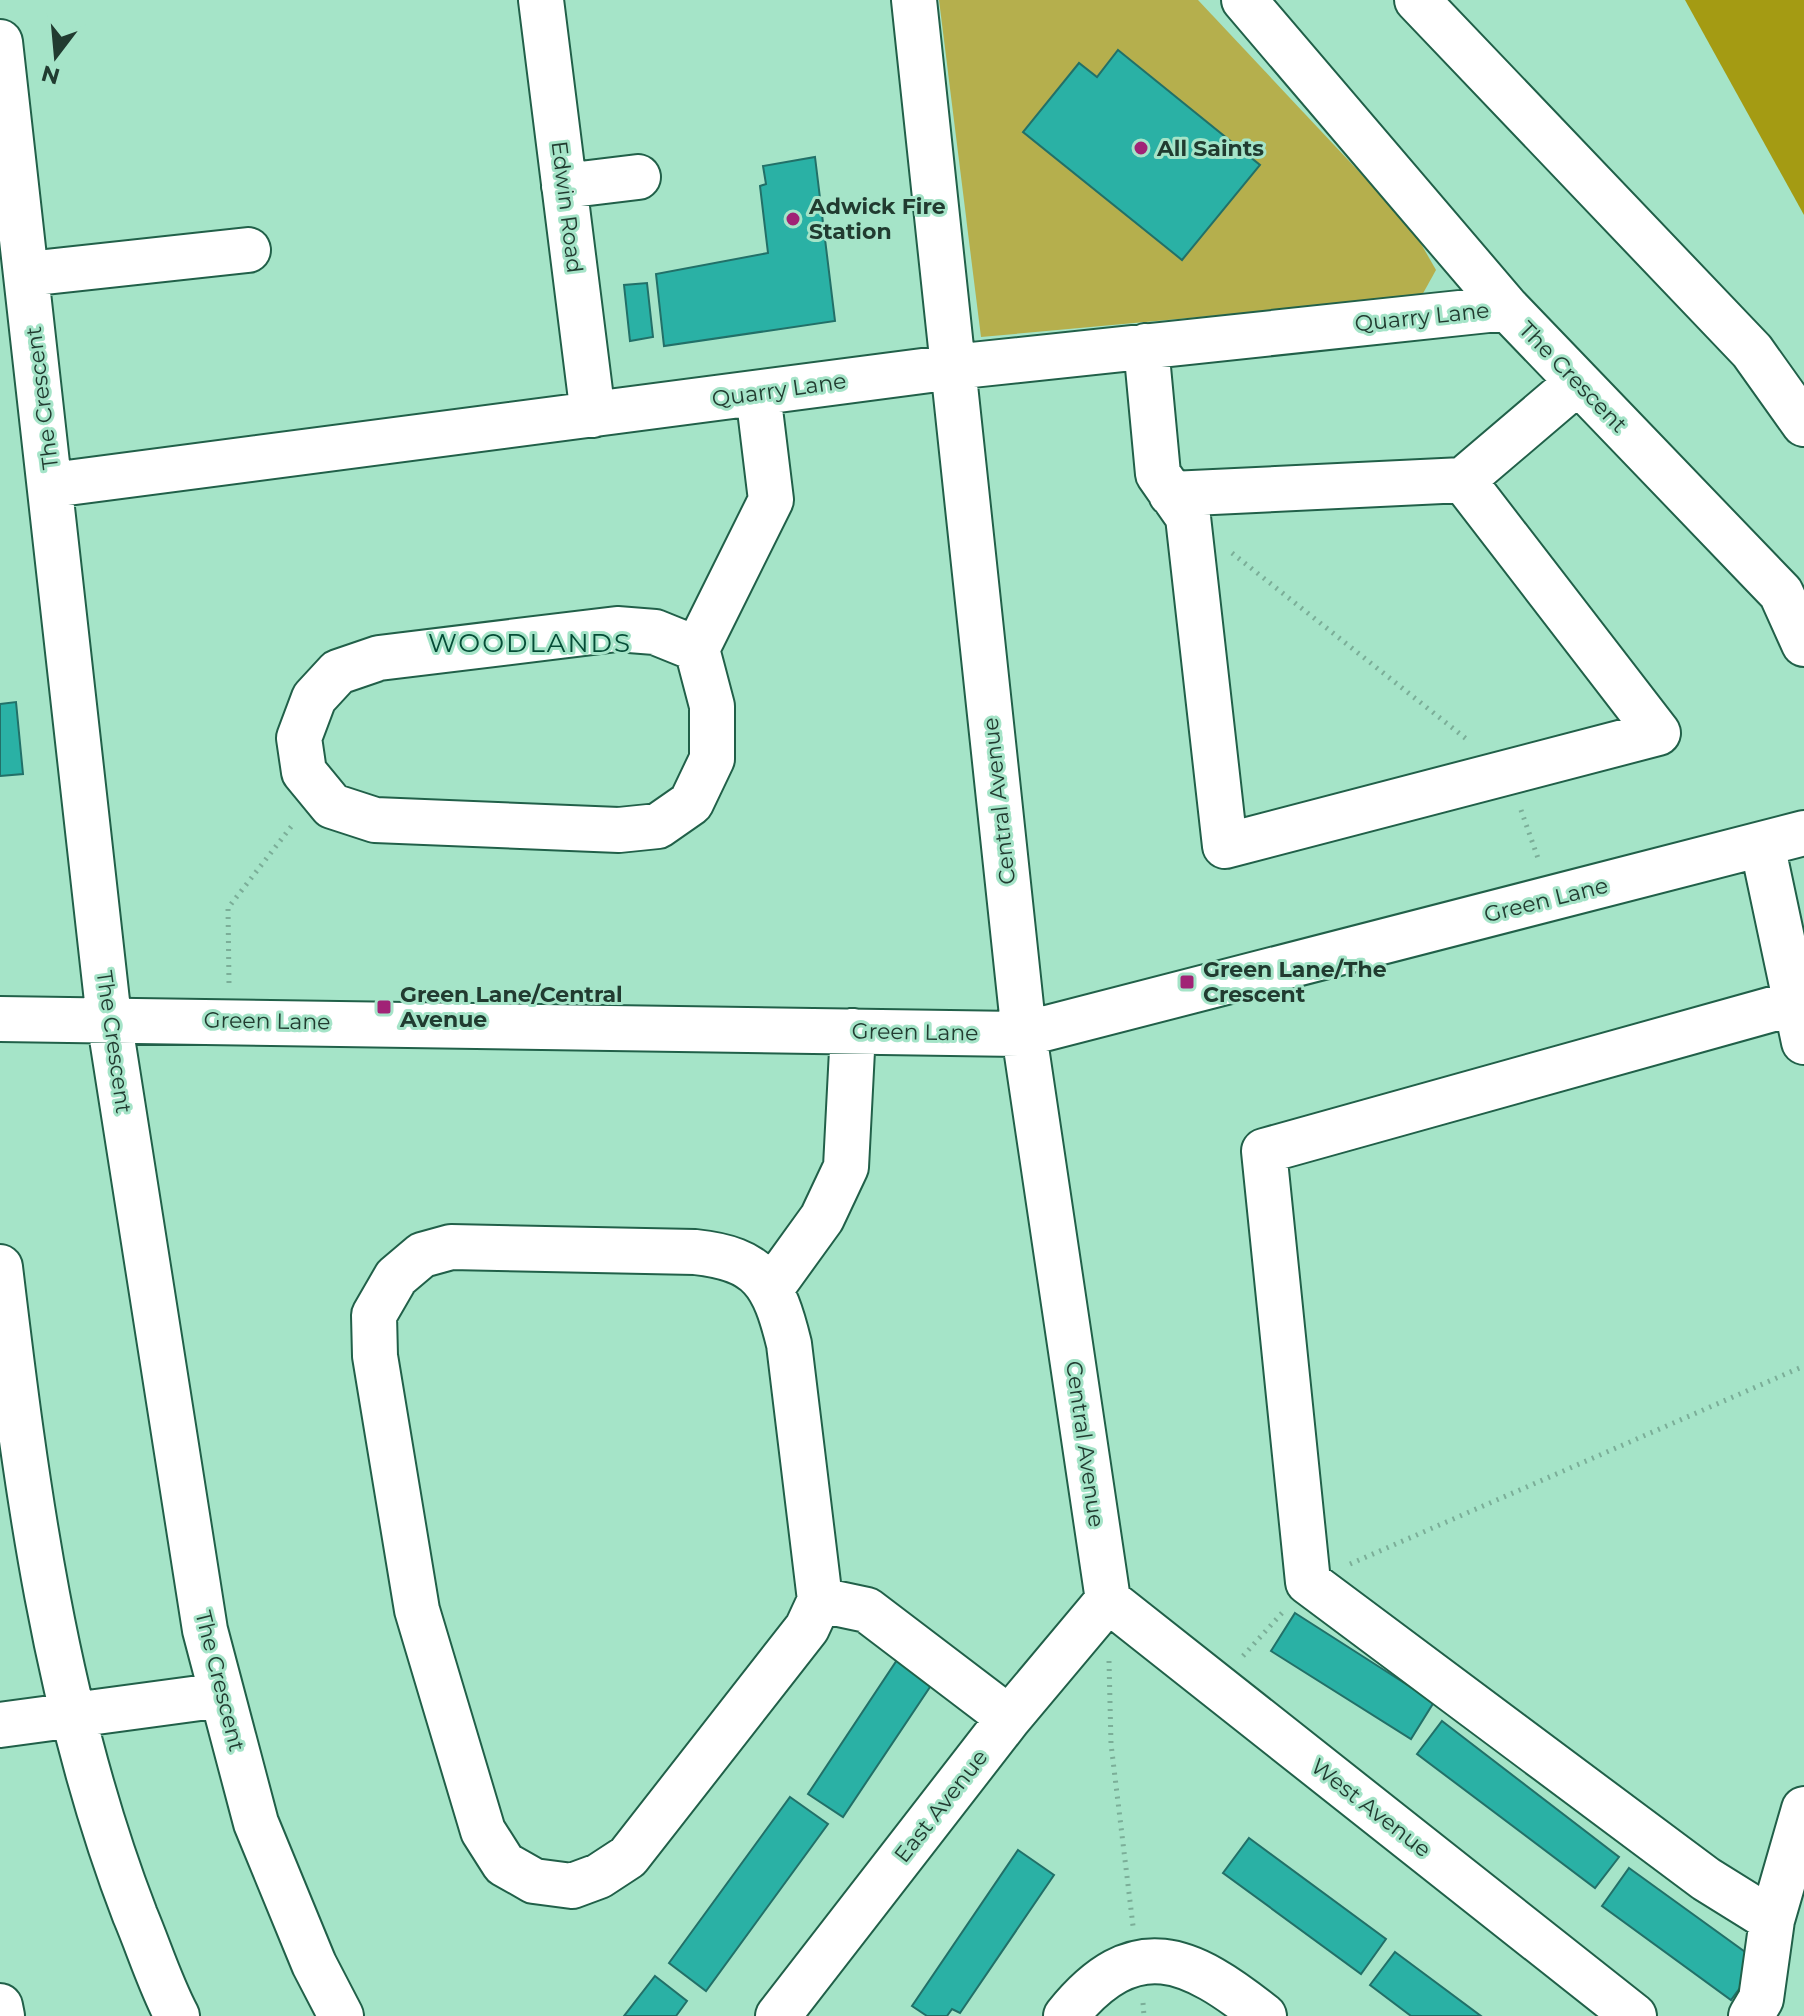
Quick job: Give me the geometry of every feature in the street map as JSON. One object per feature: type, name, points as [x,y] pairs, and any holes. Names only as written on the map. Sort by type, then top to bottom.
[{"type":"street","name":"Edwin Road","points":[[541,0],[593,415]]},
{"type":"street","name":"Central Avenue","points":[[914,0],[1024,1034],[1108,1600]]},
{"type":"street","name":"The Crescent","points":[[1244,0],[1507,308],[1781,593],[1804,644]]},
{"type":"street","points":[[1417,0],[1752,351],[1804,424]]},
{"type":"street","name":"The Crescent","points":[[0,42],[52,485],[109,1019],[205,1630],[256,1823],[314,1964],[341,2016]]},
{"type":"street","points":[[564,186],[638,177]]},
{"type":"street","points":[[27,274],[248,250]]},
{"type":"street","name":"Quarry Lane","points":[[52,485],[953,367],[1507,308]]},
{"type":"street","points":[[1146,346],[1158,474],[1179,506],[1225,846],[1658,733],[1463,480]]},
{"type":"street","points":[[1179,506],[1463,480],[1578,382]]},
{"type":"street","points":[[697,649],[655,632],[617,629],[379,658],[338,672],[314,698],[299,738],[304,772],[332,806],[375,820],[619,830],[658,826],[691,803],[712,759],[712,706],[697,649],[771,500],[758,393]]},
{"type":"street","name":"Green Lane","points":[[0,1019],[1024,1034],[1804,833]]},
{"type":"street","points":[[1762,844],[1801,1022],[1264,1151],[1308,1582],[1706,1879],[1772,1920]]},
{"type":"street","points":[[770,1290],[822,1218],[846,1167],[853,1031]]},
{"type":"street","points":[[451,1247],[731,1256],[760,1275],[779,1303],[789,1344],[820,1600],[807,1628],[628,1857],[599,1876],[572,1886],[534,1881],[504,1864],[483,1831],[417,1610],[375,1356],[374,1315],[396,1277],[422,1255],[451,1247]]},
{"type":"street","points":[[0,1267],[26,1486],[73,1717],[114,1860],[177,2016]]},
{"type":"street","points":[[820,1600],[867,1610],[1009,1718]]},
{"type":"street","name":"West Avenue","points":[[1108,1600],[1634,2016]]},
{"type":"street","name":"East Avenue","points":[[778,2016],[1009,1718],[1108,1600]]},
{"type":"street","points":[[0,1725],[222,1695]]},
{"type":"street","points":[[1751,2016],[1761,1999],[1772,1920],[1804,1809]]},
{"type":"street","points":[[1066,2016],[1107,1975],[1137,1963],[1168,1961],[1199,1970],[1224,1984],[1264,2016]]},
{"type":"street","points":[[0,2006],[2,2016]]},
{"type":"path","points":[[1179,506],[1507,772],[1552,898]]},
{"type":"path","points":[[229,1021],[228,908],[319,791]]},
{"type":"path","points":[[1216,1686],[1308,1582],[1804,1366]]},
{"type":"path","points":[[1108,1600],[1111,1744],[1144,2016]]},
{"type":"shaded area","points":[[939,0],[1198,0],[1412,228],[1436,270],[1421,297],[981,337]]},
{"type":"shaded area","points":[[1685,0],[1804,0],[1804,215]]},
{"type":"building","name":"All Saints","points":[[1118,50],[1260,165],[1182,260],[1023,132],[1079,63],[1097,77]]},
{"type":"building","name":"Adwick Fire Station","points":[[815,157],[835,321],[664,346],[656,274],[768,253],[760,186],[766,184],[763,166]]},
{"type":"building","points":[[647,283],[653,337],[630,341],[624,285]]},
{"type":"building","points":[[16,702],[23,774],[0,776],[0,704]]},
{"type":"building","points":[[1295,1613],[1434,1702],[1411,1739],[1271,1651]]},
{"type":"building","points":[[901,1654],[936,1678],[843,1817],[808,1794]]},
{"type":"building","points":[[1442,1721],[1619,1857],[1595,1888],[1417,1754]]},
{"type":"building","points":[[790,1797],[828,1824],[706,1991],[669,1963]]},
{"type":"building","points":[[1249,1838],[1386,1939],[1361,1974],[1223,1873]]},
{"type":"building","points":[[1018,1850],[1054,1875],[960,2013],[952,2009],[947,2016],[927,2016],[912,2006]]},
{"type":"building","points":[[1629,1868],[1759,1962],[1731,2000],[1602,1906]]},
{"type":"building","points":[[1395,1952],[1481,2016],[1411,2016],[1370,1985]]},
{"type":"building","points":[[655,1976],[687,2001],[676,2016],[624,2016]]},
{"type":"place","name":"All Saints","points":[[1141,148]]},
{"type":"place","name":"Adwick Fire Station","points":[[793,219]]},
{"type":"place","name":"Green Lane/The Crescent","points":[[1187,982]]},
{"type":"place","name":"Green Lane/Central Avenue","points":[[384,1007]]},
{"type":"district","name":"WOODLANDS","points":[[530,643]]}]
